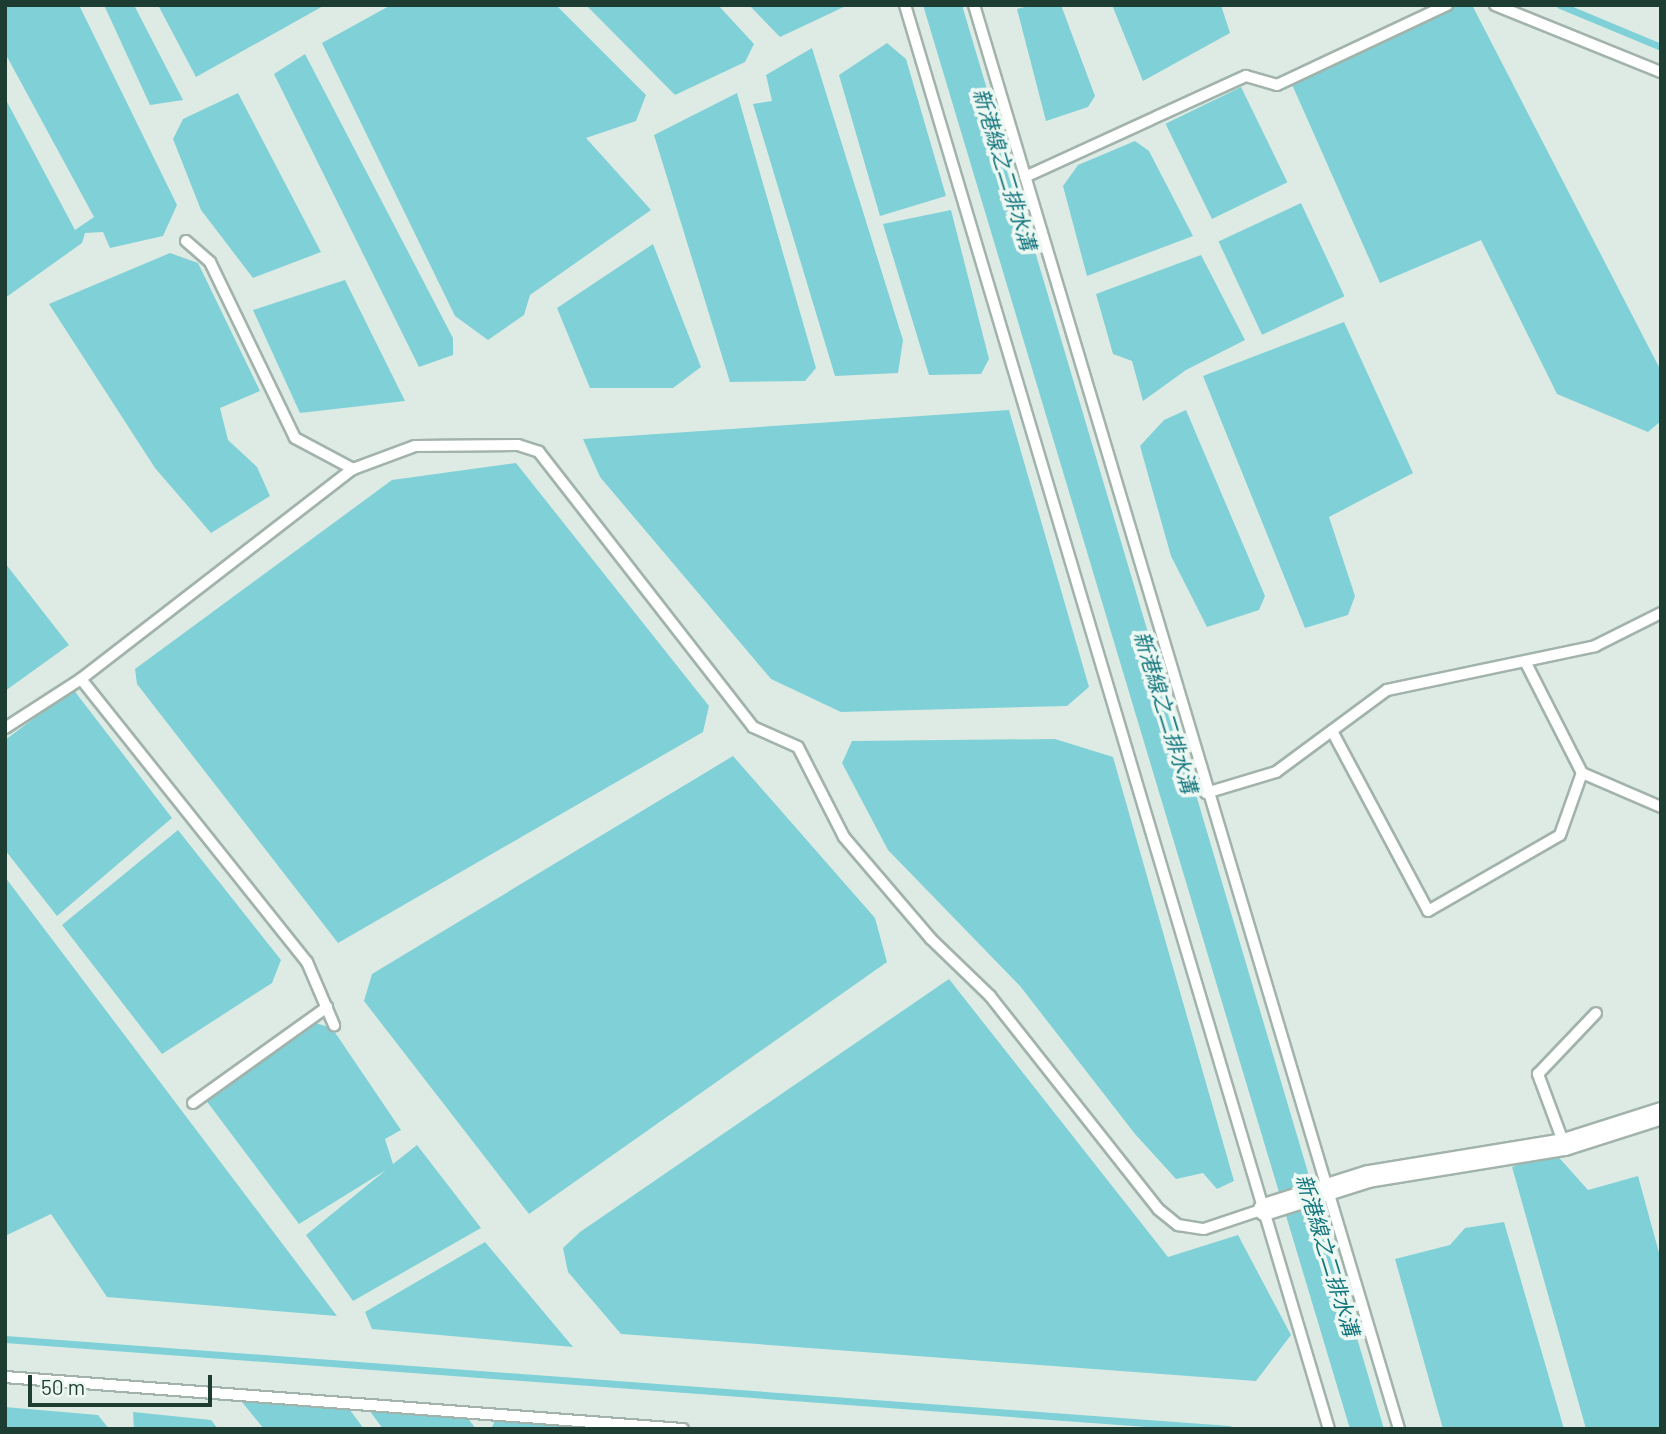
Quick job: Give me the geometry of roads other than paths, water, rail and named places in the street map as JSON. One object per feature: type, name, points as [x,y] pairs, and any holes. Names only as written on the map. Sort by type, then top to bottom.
[{"type":"street","points":[[1264,1209],[1330,1188],[1564,1144],[1661,1114]]},
{"type":"lane","points":[[905,5],[1329,1429]]},
{"type":"lane","points":[[974,5],[1206,793],[1330,1188],[1399,1429]]},
{"type":"lane","points":[[1025,177],[1247,76],[1277,85],[1447,5]]},
{"type":"lane","points":[[1494,5],[1661,72]]},
{"type":"lane","points":[[186,241],[210,261],[295,439],[353,469]]},
{"type":"lane","points":[[5,728],[81,679],[353,469],[415,446],[518,445],[539,452],[753,727],[798,747],[844,837],[931,939],[990,996],[1158,1209],[1178,1225],[1204,1229],[1264,1209]]},
{"type":"lane","points":[[1206,793],[1276,772],[1387,691],[1527,665],[1595,646],[1661,613]]},
{"type":"lane","points":[[1527,665],[1582,774],[1661,807]]},
{"type":"lane","points":[[81,679],[307,962],[334,1025]]},
{"type":"lane","points":[[1332,731],[1428,911],[1560,835],[1582,774]]},
{"type":"lane","points":[[193,1103],[327,1007]]},
{"type":"lane","points":[[1564,1144],[1538,1074],[1596,1013]]},
{"type":"lane","points":[[5,1377],[683,1429]]},
{"type":"water","points":[[5,5],[79,5],[177,205],[163,236],[110,248],[103,232],[85,233],[82,243],[5,298],[5,98],[75,230],[94,217],[5,53]]},
{"type":"water","points":[[104,5],[134,5],[183,100],[150,105]]},
{"type":"water","points":[[158,5],[325,5],[196,77]]},
{"type":"water","points":[[391,5],[556,5],[646,95],[636,121],[586,138],[651,210],[530,295],[524,315],[488,340],[455,316],[322,43]]},
{"type":"water","points":[[586,5],[718,5],[754,44],[745,62],[675,95]]},
{"type":"water","points":[[749,5],[848,5],[780,37]]},
{"type":"water","name":"新港線之二排水溝","points":[[923,5],[962,5],[1384,1429],[1350,1429]]},
{"type":"water","points":[[1032,5],[1061,5],[1095,96],[1088,107],[1046,121],[1017,9]]},
{"type":"water","points":[[1112,5],[1221,5],[1230,33],[1143,81]]},
{"type":"water","points":[[1446,5],[1472,5],[1661,371],[1661,421],[1648,432],[1557,394],[1481,240],[1380,283],[1290,80]]},
{"type":"water","points":[[887,43],[906,59],[946,196],[880,216],[839,75]]},
{"type":"water","points":[[812,48],[903,340],[898,373],[835,376],[753,104],[772,101],[766,75]]},
{"type":"water","points":[[305,54],[453,338],[453,355],[419,367],[274,74]]},
{"type":"water","points":[[1241,87],[1287,182],[1212,219],[1166,124]]},
{"type":"water","points":[[238,93],[321,252],[253,278],[201,210],[173,139],[183,119]]},
{"type":"water","points":[[737,93],[816,368],[805,381],[730,382],[654,135]]},
{"type":"water","points":[[1135,141],[1149,151],[1193,236],[1087,276],[1063,186],[1078,165]]},
{"type":"water","points":[[1301,203],[1345,296],[1262,335],[1219,241]]},
{"type":"water","points":[[951,210],[989,359],[981,374],[929,375],[883,224]]},
{"type":"water","points":[[653,244],[701,367],[673,388],[590,388],[557,308]]},
{"type":"water","points":[[170,253],[198,263],[260,391],[220,408],[228,440],[257,467],[270,496],[211,533],[155,468],[49,304]]},
{"type":"water","points":[[1201,255],[1245,340],[1186,370],[1143,401],[1132,361],[1113,354],[1096,294]]},
{"type":"water","points":[[345,280],[405,401],[300,413],[253,310]]},
{"type":"water","points":[[1344,322],[1413,473],[1329,517],[1355,596],[1348,615],[1305,628],[1203,376]]},
{"type":"water","points":[[1009,410],[1089,687],[1067,706],[841,712],[771,679],[600,477],[583,439]]},
{"type":"water","points":[[1186,410],[1265,596],[1259,610],[1207,627],[1171,556],[1140,446],[1164,420]]},
{"type":"water","points":[[516,463],[709,706],[703,732],[338,943],[137,684],[135,669],[392,480]]},
{"type":"water","points":[[5,563],[69,645],[5,691]]},
{"type":"water","points":[[73,689],[172,818],[57,916],[5,850],[5,740]]},
{"type":"water","points":[[1055,739],[1113,757],[1234,1181],[1217,1189],[1203,1173],[1176,1179],[1135,1134],[1020,986],[888,850],[842,763],[852,741]]},
{"type":"water","points":[[733,756],[875,918],[887,962],[529,1214],[364,1001],[372,974]]},
{"type":"water","points":[[178,830],[281,960],[272,983],[162,1054],[62,925]]},
{"type":"water","points":[[5,877],[337,1316],[107,1297],[51,1214],[5,1236]]},
{"type":"water","points":[[949,979],[1168,1257],[1238,1235],[1291,1335],[1256,1381],[621,1334],[568,1272],[563,1248],[580,1232]]},
{"type":"water","points":[[309,1021],[332,1028],[401,1130],[385,1139],[393,1164],[417,1145],[481,1228],[353,1301],[306,1235],[386,1170],[299,1224],[205,1099]]},
{"type":"water","points":[[1554,1152],[1588,1190],[1638,1176],[1661,1260],[1661,1429],[1586,1429],[1512,1167]]},
{"type":"water","points":[[1504,1222],[1564,1429],[1443,1429],[1395,1259],[1450,1245],[1465,1228]]},
{"type":"water","points":[[485,1242],[573,1347],[372,1329],[365,1312]]},
{"type":"water","points":[[237,1396],[350,1410],[364,1429],[264,1429]]},
{"type":"water","points":[[5,1407],[98,1415],[109,1429],[5,1429]]},
{"type":"water","points":[[369,1410],[466,1416],[476,1429],[383,1429]]},
{"type":"water","points":[[133,1412],[211,1420],[218,1429],[134,1429]]},
{"type":"water","points":[[498,1415],[608,1429],[491,1429]]},
{"type":"waterway","points":[[1560,5],[1661,47]]},
{"type":"waterway","points":[[5,1339],[1229,1429]]}]
